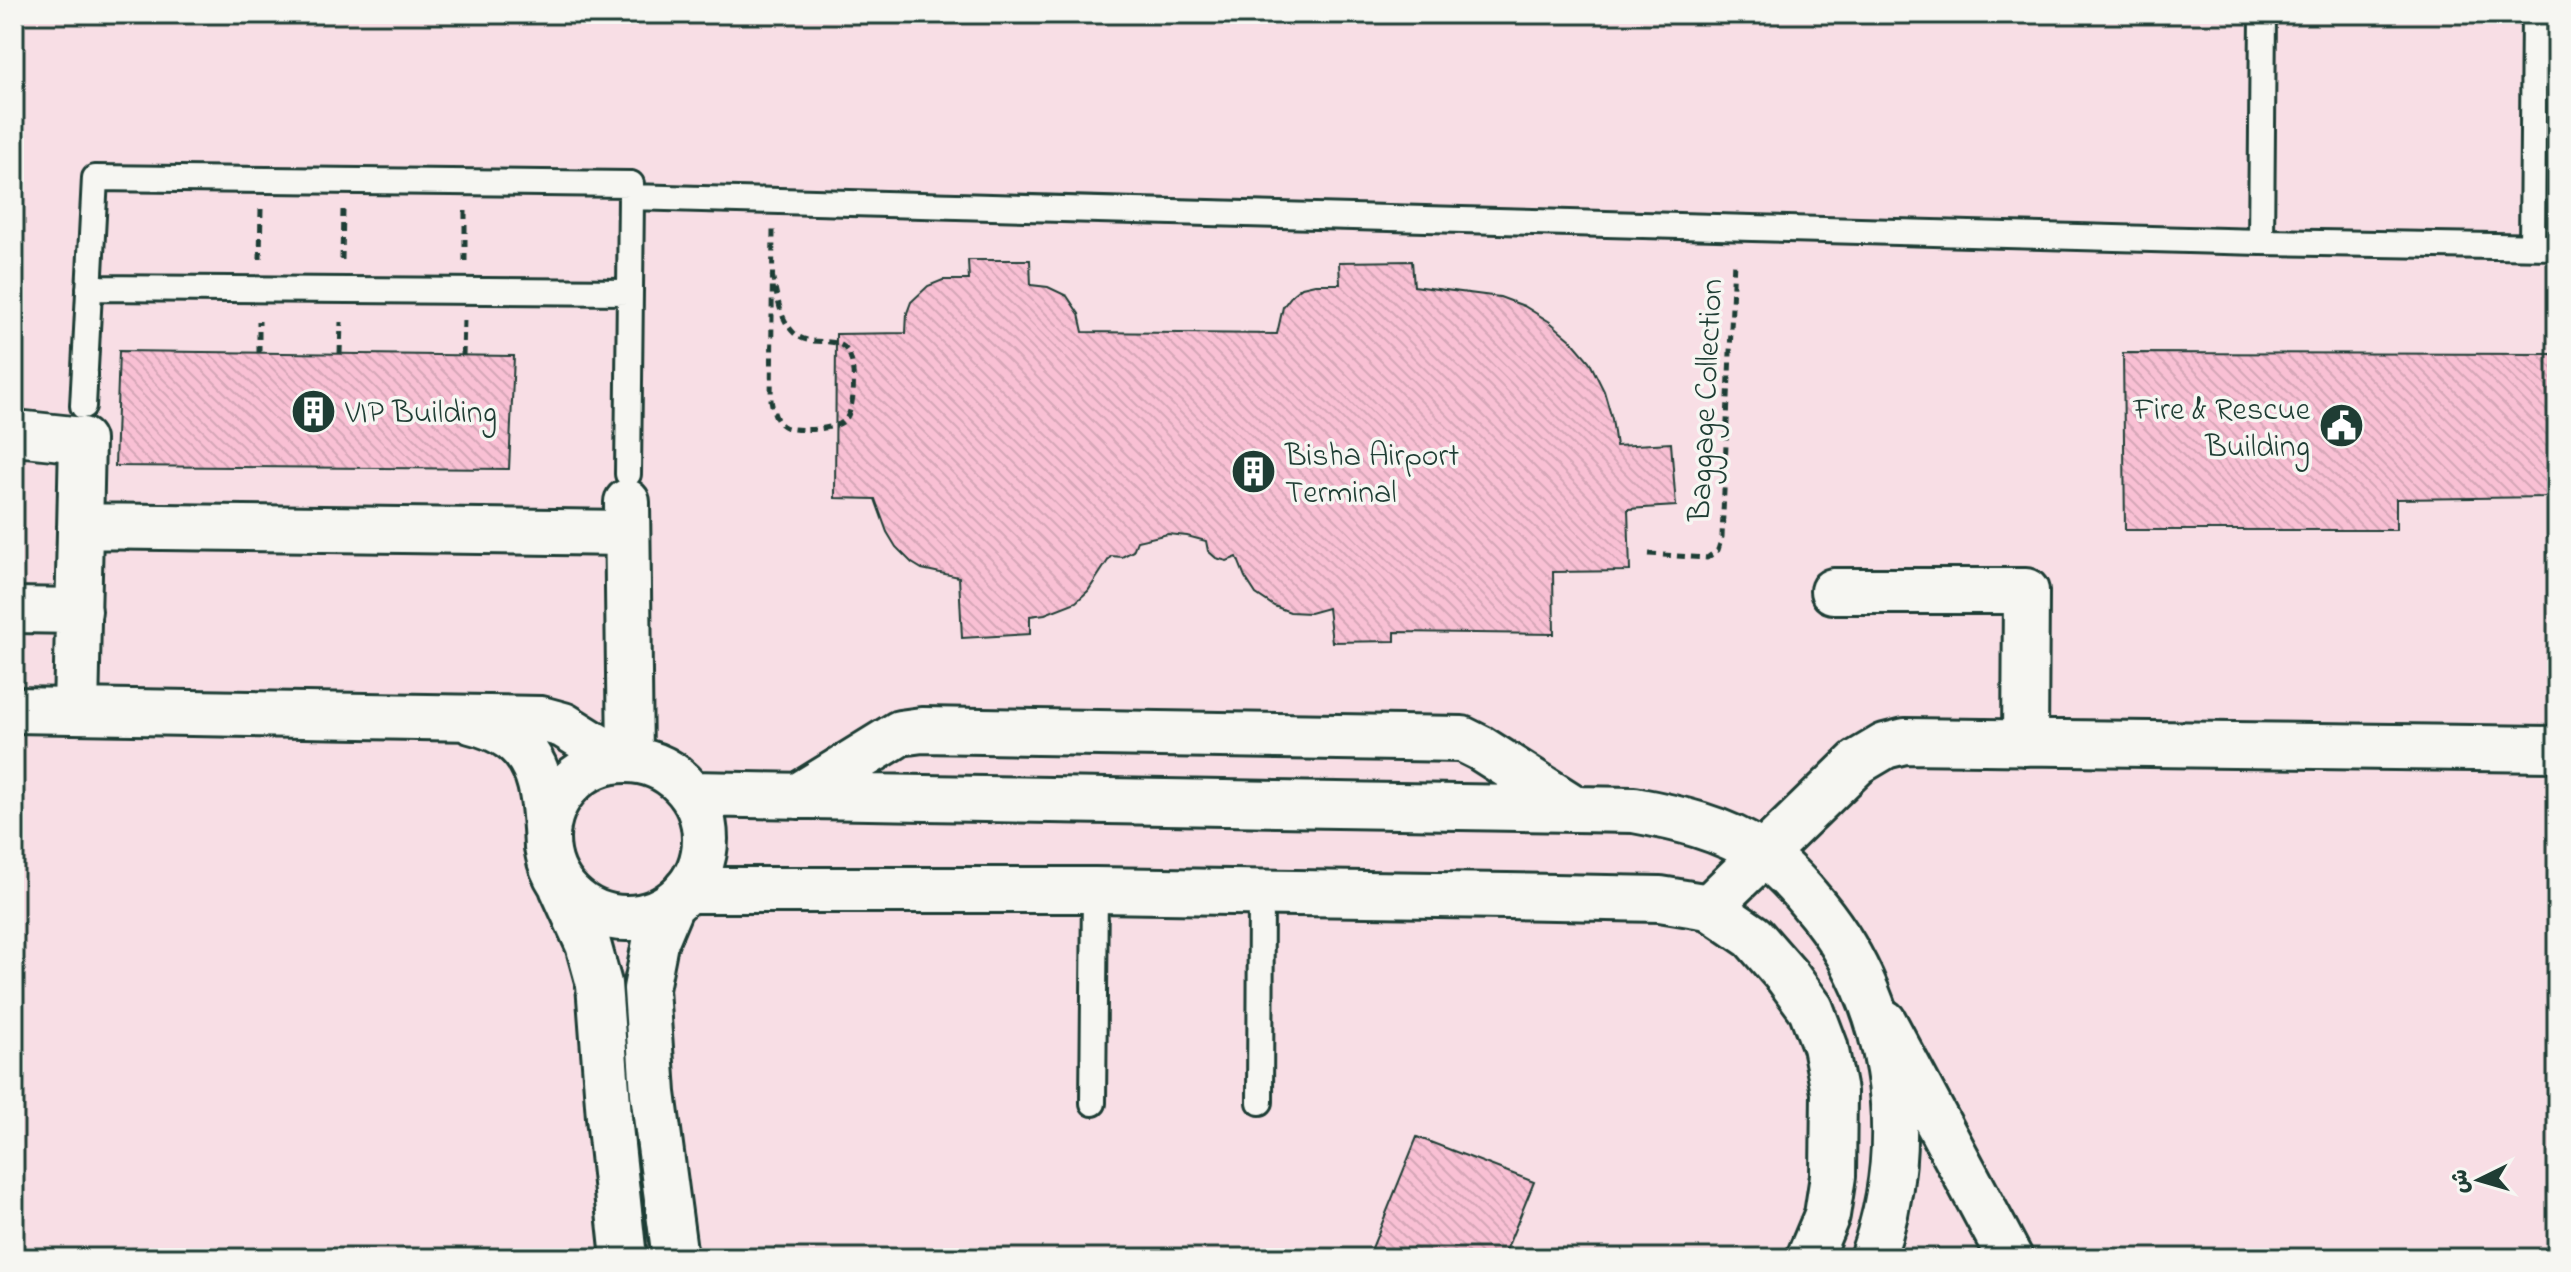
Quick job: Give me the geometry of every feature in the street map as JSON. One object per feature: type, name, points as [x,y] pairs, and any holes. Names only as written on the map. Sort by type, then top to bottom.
[{"type":"street","points":[[14,435],[82,440],[76,711]]},
{"type":"street","points":[[80,526],[627,503],[625,760]]},
{"type":"street","points":[[1833,591],[2026,591],[2025,743]]},
{"type":"street","points":[[14,610],[79,611]]},
{"type":"street","points":[[14,710],[541,719],[563,725],[625,760],[653,765],[675,777],[691,794],[702,817],[705,843],[700,868],[679,898],[655,943],[646,989],[653,1093],[675,1258]]},
{"type":"street","points":[[457,718],[498,730],[519,744],[530,757],[542,781],[554,866],[588,944],[599,984],[624,1258]]},
{"type":"street","points":[[798,796],[900,733],[922,730],[1001,731],[1462,739],[1576,809]]},
{"type":"street","points":[[1709,907],[1858,762],[1885,746],[1905,741],[2557,749]]},
{"type":"street","points":[[625,760],[595,766],[574,779],[558,798],[549,821],[554,866],[578,903],[600,915],[625,919],[649,916],[679,898],[1095,890],[1660,899],[1709,907],[1753,937],[1787,976],[1811,1009],[1825,1046],[1834,1092],[1833,1176],[1827,1215],[1809,1258]]},
{"type":"street","points":[[691,794],[1634,810],[1677,818],[1723,833],[1762,854],[1794,882],[1850,954],[2010,1258]]},
{"type":"street","points":[[1871,999],[1885,1046],[1892,1094],[1893,1159],[1883,1229],[1872,1258]]},
{"type":"lane","points":[[2261,242],[2263,14]]},
{"type":"lane","points":[[2532,246],[2534,14]]},
{"type":"lane","points":[[83,406],[95,178],[631,184],[627,503]]},
{"type":"lane","points":[[631,197],[2261,242],[2557,247]]},
{"type":"lane","points":[[89,288],[630,292]]},
{"type":"lane","points":[[1093,1103],[1095,890]]},
{"type":"lane","points":[[1260,1102],[1261,892]]},
{"type":"path","points":[[772,275],[780,307],[794,333],[807,341],[834,340],[851,357],[851,409],[841,424],[829,429],[787,428],[773,412],[771,400],[772,275],[773,201]]},
{"type":"path","name":"Baggage Collection","points":[[1649,554],[1707,558],[1718,550],[1722,537],[1736,227]]},
{"type":"shaded area","points":[[14,14],[2557,14],[2557,1258],[14,1258]]},
{"type":"building","name":"Bisha Airport Terminal","points":[[968,260],[1030,260],[1031,285],[1048,287],[1067,296],[1079,314],[1083,332],[1277,334],[1283,307],[1293,294],[1302,287],[1315,284],[1340,284],[1339,262],[1412,261],[1414,286],[1500,297],[1524,306],[1571,340],[1589,361],[1604,391],[1616,446],[1671,443],[1676,506],[1628,509],[1630,571],[1553,572],[1554,634],[1395,632],[1395,641],[1332,642],[1328,608],[1310,613],[1290,612],[1274,606],[1256,594],[1237,557],[1227,561],[1216,558],[1208,551],[1206,541],[1168,534],[1137,541],[1133,551],[1122,557],[1111,556],[1088,591],[1076,602],[1045,614],[1030,616],[1030,634],[962,638],[959,577],[922,569],[912,563],[896,547],[887,532],[875,499],[835,498],[836,334],[906,333],[911,302],[928,286],[943,280],[969,280]]},
{"type":"building","name":"VIP Building","points":[[119,351],[514,356],[509,469],[115,466]]},
{"type":"building","name":"Fire & Rescue Building","points":[[2123,353],[2557,354],[2557,497],[2396,499],[2396,530],[2125,530]]},
{"type":"building","points":[[1417,1137],[1534,1182],[1503,1258],[1368,1258]]},
{"type":"place","name":"VIP Building","points":[[314,411]]},
{"type":"place","name":"Fire & Rescue Building","points":[[2341,426]]},
{"type":"place","name":"Bisha Airport Terminal","points":[[1254,472]]}]
